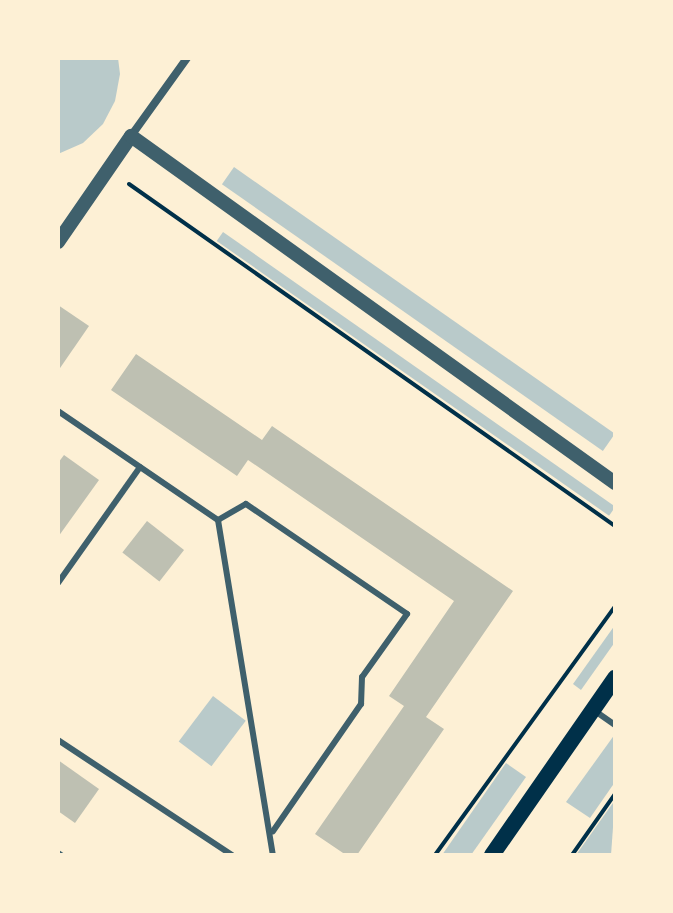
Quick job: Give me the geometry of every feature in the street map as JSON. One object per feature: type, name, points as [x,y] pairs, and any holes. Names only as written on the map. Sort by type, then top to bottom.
[{"type":"main road","points":[[492,855],[615,678]]},
{"type":"street","points":[[60,236],[187,58]]},
{"type":"street","points":[[131,136],[615,483]]},
{"type":"lane","points":[[59,413],[218,520],[273,831],[273,855]]},
{"type":"lane","points":[[58,583],[140,467]]},
{"type":"lane","points":[[218,520],[246,504],[407,614],[362,677],[361,704],[273,831]]},
{"type":"lane","points":[[593,709],[615,725]]},
{"type":"lane","points":[[58,740],[232,855]]},
{"type":"path","points":[[129,184],[615,526]]},
{"type":"path","points":[[435,855],[615,606]]},
{"type":"path","points":[[572,855],[615,794]]},
{"type":"shaded area","points":[[58,58],[118,58],[120,74],[115,101],[103,124],[83,143],[58,154]]},
{"type":"shaded area","points":[[234,167],[615,434],[603,451],[222,184]]},
{"type":"shaded area","points":[[223,232],[615,506],[609,516],[217,241]]},
{"type":"shaded area","points":[[615,625],[615,642],[581,690],[573,684]]},
{"type":"shaded area","points":[[213,696],[246,721],[211,766],[179,742]]},
{"type":"shaded area","points":[[615,734],[615,782],[590,818],[566,802]]},
{"type":"shaded area","points":[[506,763],[526,777],[471,855],[442,855]]},
{"type":"shaded area","points":[[615,800],[611,855],[576,855]]},
{"type":"building","points":[[58,305],[89,326],[58,371]]},
{"type":"building","points":[[136,354],[262,440],[272,426],[513,591],[426,717],[444,729],[357,855],[346,855],[315,834],[404,706],[389,696],[454,601],[248,460],[237,476],[111,390]]},
{"type":"building","points":[[64,455],[99,480],[58,537],[58,463]]},
{"type":"building","points":[[147,521],[184,550],[159,581],[122,553]]},
{"type":"building","points":[[58,760],[99,789],[75,823],[58,811]]}]
